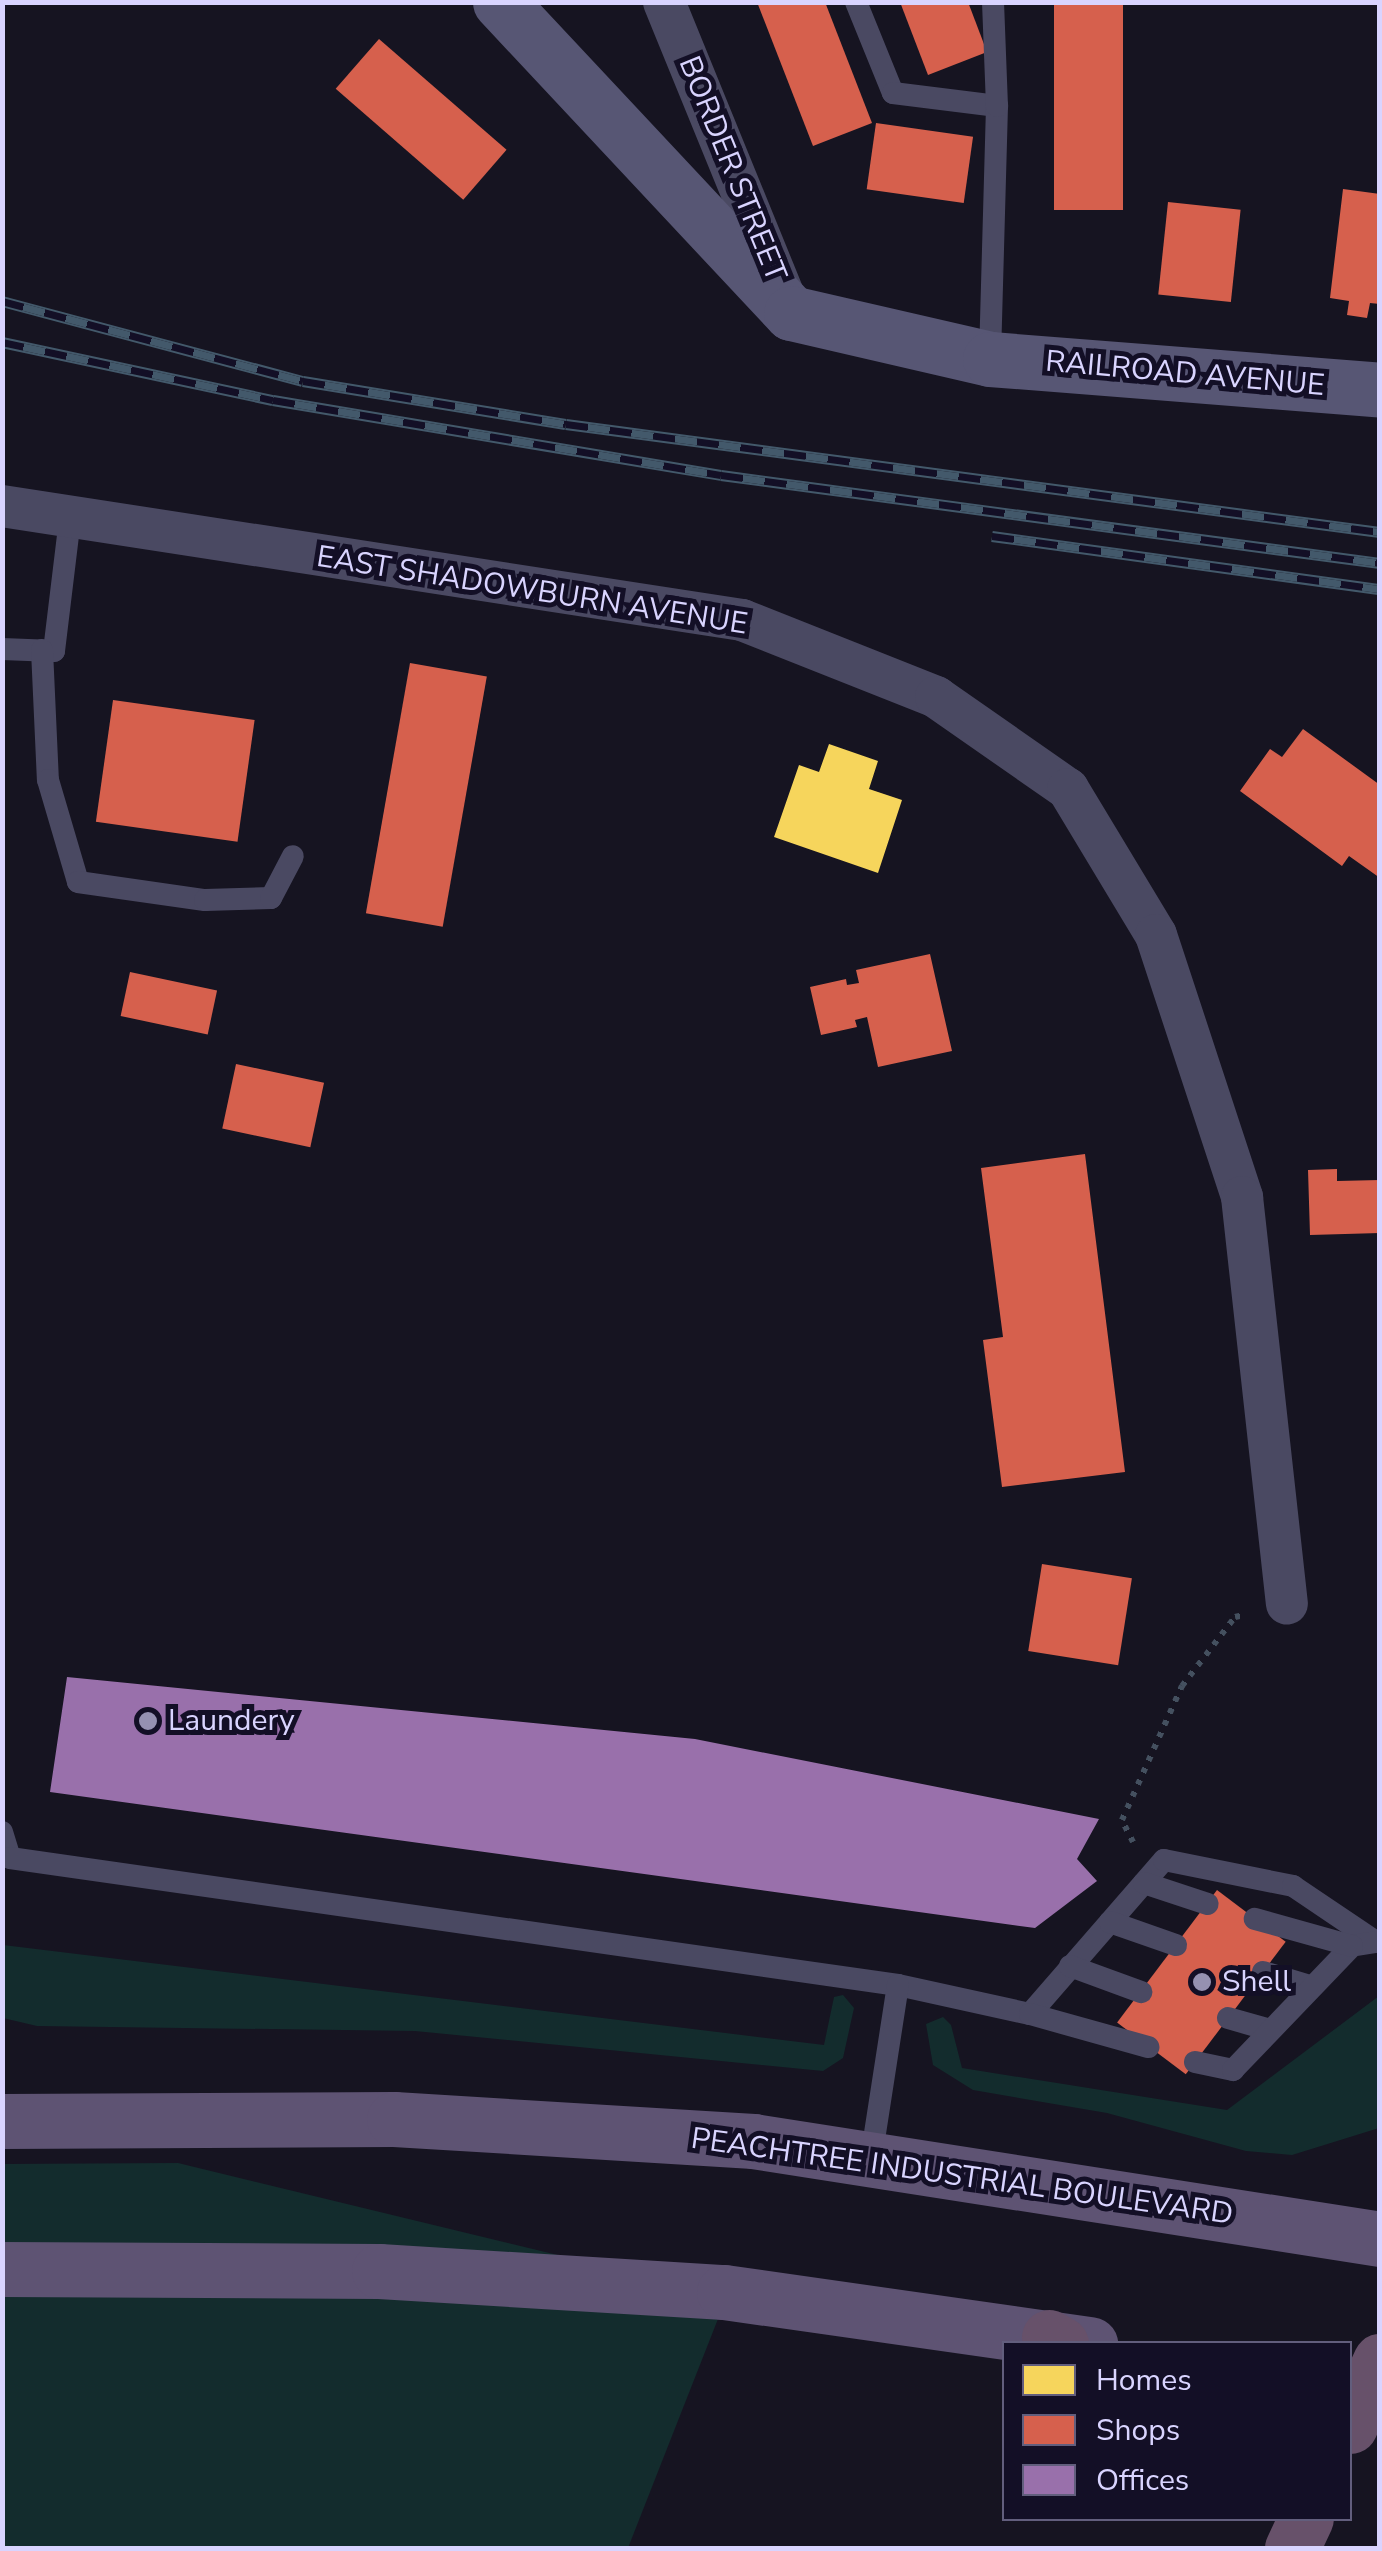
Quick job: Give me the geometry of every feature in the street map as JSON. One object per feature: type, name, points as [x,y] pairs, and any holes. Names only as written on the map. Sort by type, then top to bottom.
[{"type":"highway","points":[[1258,2521],[1262,2548]]},
{"type":"highway","points":[[1292,2548],[1305,2521]]},
{"type":"main road","name":"PEACHTREE INDUSTRIAL BOULEVARD","points":[[2,2122],[394,2119],[753,2141],[1380,2239]]},
{"type":"main road","points":[[2,2269],[379,2272],[724,2292],[1066,2341]]},
{"type":"street","points":[[500,2],[791,313]]},
{"type":"street","name":"BORDER STREET","points":[[664,2],[791,313],[990,359]]},
{"type":"street","name":"RAILROAD AVENUE","points":[[990,359],[1380,390]]},
{"type":"street","name":"EAST SHADOWBURN AVENUE","points":[[2,506],[742,620],[936,698],[1068,789],[1156,936],[1242,1197],[1287,1604]]},
{"type":"lane","points":[[856,2],[893,93],[997,106]]},
{"type":"lane","points":[[990,359],[997,106],[993,2]]},
{"type":"lane","points":[[2,649],[54,651],[70,519]]},
{"type":"lane","points":[[42,650],[48,780],[78,882],[205,900],[270,898],[293,856]]},
{"type":"lane","points":[[2,1832],[10,1858],[898,1985],[1030,2014],[1148,2047]]},
{"type":"lane","points":[[1030,2014],[1164,1860],[1293,1886],[1378,1942]]},
{"type":"lane","points":[[1144,1884],[1208,1904]]},
{"type":"lane","points":[[1255,1919],[1352,1946],[1378,1942]]},
{"type":"lane","points":[[1110,1922],[1176,1945]]},
{"type":"lane","points":[[1195,2062],[1233,2070],[1352,1946]]},
{"type":"lane","points":[[1070,1966],[1141,1992]]},
{"type":"lane","points":[[1263,1972],[1310,1986]]},
{"type":"lane","points":[[871,2159],[898,1985]]},
{"type":"lane","points":[[1228,2018],[1270,2030]]},
{"type":"path","points":[[1164,1860],[1132,1842],[1122,1820],[1182,1686],[1235,1618],[1287,1604]]},
{"type":"green space","points":[[3,1945],[824,2045],[834,1997],[843,1995],[854,2008],[843,2058],[823,2071],[415,2031],[37,2026],[3,2018]]},
{"type":"green space","points":[[1379,1996],[1379,2128],[1292,2155],[1246,2151],[1107,2113],[973,2090],[933,2065],[926,2024],[943,2017],[951,2025],[962,2068],[1227,2110]]},
{"type":"green space","points":[[178,2163],[727,2296],[628,2548],[3,2548],[2,2164]]},
{"type":"building: Homes","points":[[829,744],[878,761],[869,789],[902,800],[878,873],[774,837],[799,765],[819,772]]},
{"type":"building: Shops","points":[[757,2],[825,2],[872,123],[813,146]]},
{"type":"building: Shops","points":[[900,2],[968,2],[987,52],[928,75]]},
{"type":"building: Shops","points":[[1054,2],[1123,2],[1123,210],[1054,210]]},
{"type":"building: Shops","points":[[379,39],[507,150],[463,200],[336,89]]},
{"type":"building: Shops","points":[[876,123],[973,137],[964,203],[867,189]]},
{"type":"building: Shops","points":[[1343,189],[1380,194],[1380,304],[1370,303],[1367,318],[1347,315],[1349,301],[1330,298]]},
{"type":"building: Shops","points":[[1168,202],[1241,210],[1231,302],[1158,294]]},
{"type":"building: Shops","points":[[410,663],[487,677],[443,927],[366,913]]},
{"type":"building: Shops","points":[[113,700],[255,720],[237,842],[96,822]]},
{"type":"building: Shops","points":[[1303,729],[1380,785],[1380,878],[1349,856],[1342,866],[1240,791],[1270,749],[1282,757]]},
{"type":"building: Shops","points":[[930,954],[952,1051],[878,1067],[867,1017],[855,1020],[857,1027],[821,1035],[810,987],[846,979],[847,985],[859,983],[856,970]]},
{"type":"building: Shops","points":[[130,972],[217,991],[208,1035],[121,1016]]},
{"type":"building: Shops","points":[[236,1064],[324,1083],[310,1147],[222,1129]]},
{"type":"building: Shops","points":[[1085,1154],[1125,1472],[1002,1487],[983,1340],[1003,1337],[981,1168]]},
{"type":"building: Shops","points":[[1337,1169],[1337,1181],[1380,1180],[1380,1233],[1310,1235],[1308,1170]]},
{"type":"building: Shops","points":[[1042,1564],[1132,1578],[1118,1665],[1028,1651]]},
{"type":"building: Shops","name":"Shell","points":[[1217,1890],[1286,1942],[1186,2074],[1117,2023]]},
{"type":"building: Offices","points":[[67,1677],[695,1739],[1099,1819],[1077,1859],[1097,1881],[1035,1928],[50,1792]]},
{"type":"railway","points":[[2,301],[303,381],[566,424],[1380,532]]},
{"type":"railway","points":[[2,342],[273,400],[721,475],[1380,563]]},
{"type":"railway","points":[[992,536],[1380,589]]},
{"type":"place","name":"Laundery","points":[[148,1721]]},
{"type":"place","name":"Shell","points":[[1202,1982]]}]
